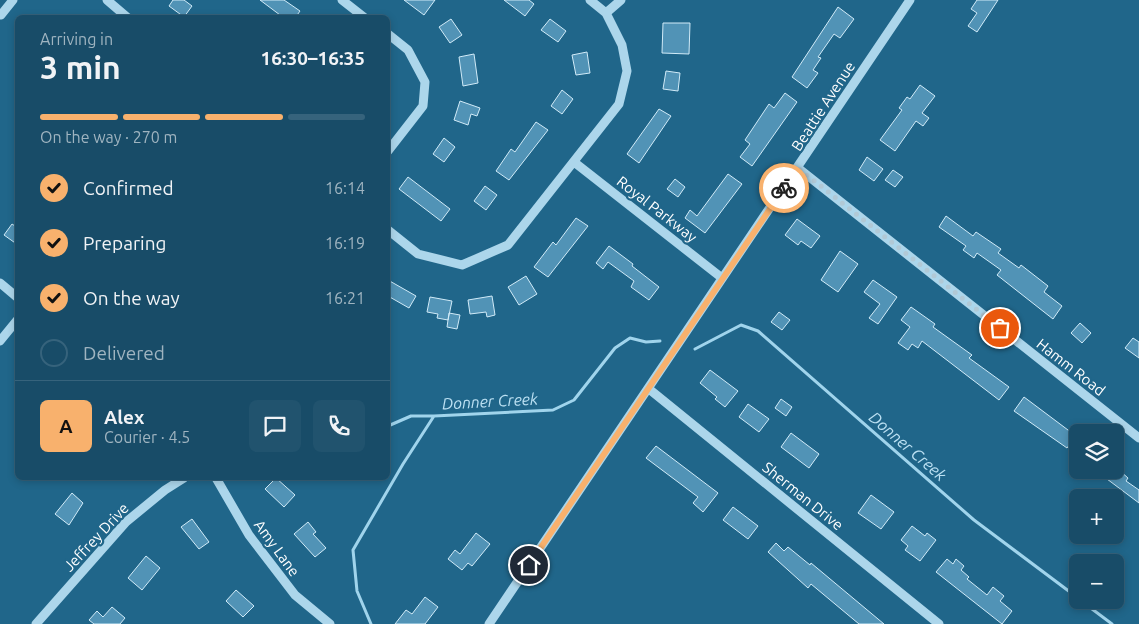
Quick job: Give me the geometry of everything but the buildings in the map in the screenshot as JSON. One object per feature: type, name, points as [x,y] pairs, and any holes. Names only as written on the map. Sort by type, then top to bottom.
[{"type":"street","points":[[1,15],[14,0]]},
{"type":"street","points":[[107,0],[124,15]]},
{"type":"street","points":[[342,0],[361,15]]},
{"type":"street","points":[[390,232],[418,254],[462,265],[508,245],[619,104],[627,70],[622,45],[606,13],[590,0]]},
{"type":"street","points":[[606,13],[621,0]]},
{"type":"street","name":"Beattie Avenue","points":[[489,624],[910,0]]},
{"type":"street","points":[[390,36],[408,50],[425,82],[423,106],[390,148]]},
{"type":"street","name":"Royal Parkway","points":[[574,162],[722,278]]},
{"type":"street","name":"Hamm Road","points":[[798,168],[1139,438]]},
{"type":"street","points":[[0,283],[15,296]]},
{"type":"street","points":[[0,341],[15,323]]},
{"type":"street","name":"Sherman Drive","points":[[649,389],[939,624]]},
{"type":"street","name":"Jeffrey Drive","points":[[36,624],[126,522],[165,490],[181,480]]},
{"type":"street","name":"Amy Lane","points":[[217,480],[249,535],[295,595],[330,624]]},
{"type":"waterway","name":"Donner Creek","points":[[695,349],[741,325],[758,331],[974,520],[1069,591]]},
{"type":"waterway","name":"Donner Creek","points":[[371,624],[357,591],[353,550],[403,464],[434,416],[553,410],[574,400],[615,348],[630,338],[646,342],[660,341]]},
{"type":"waterway","points":[[390,425],[411,416],[434,416]]},
{"type":"waterway","name":"Donner Creek","points":[[1092,609],[1112,624]]},
{"type":"way so far","points":[[784,188],[798,168],[1000,328]]},
{"type":"route","points":[[529,565],[784,188]]}]
